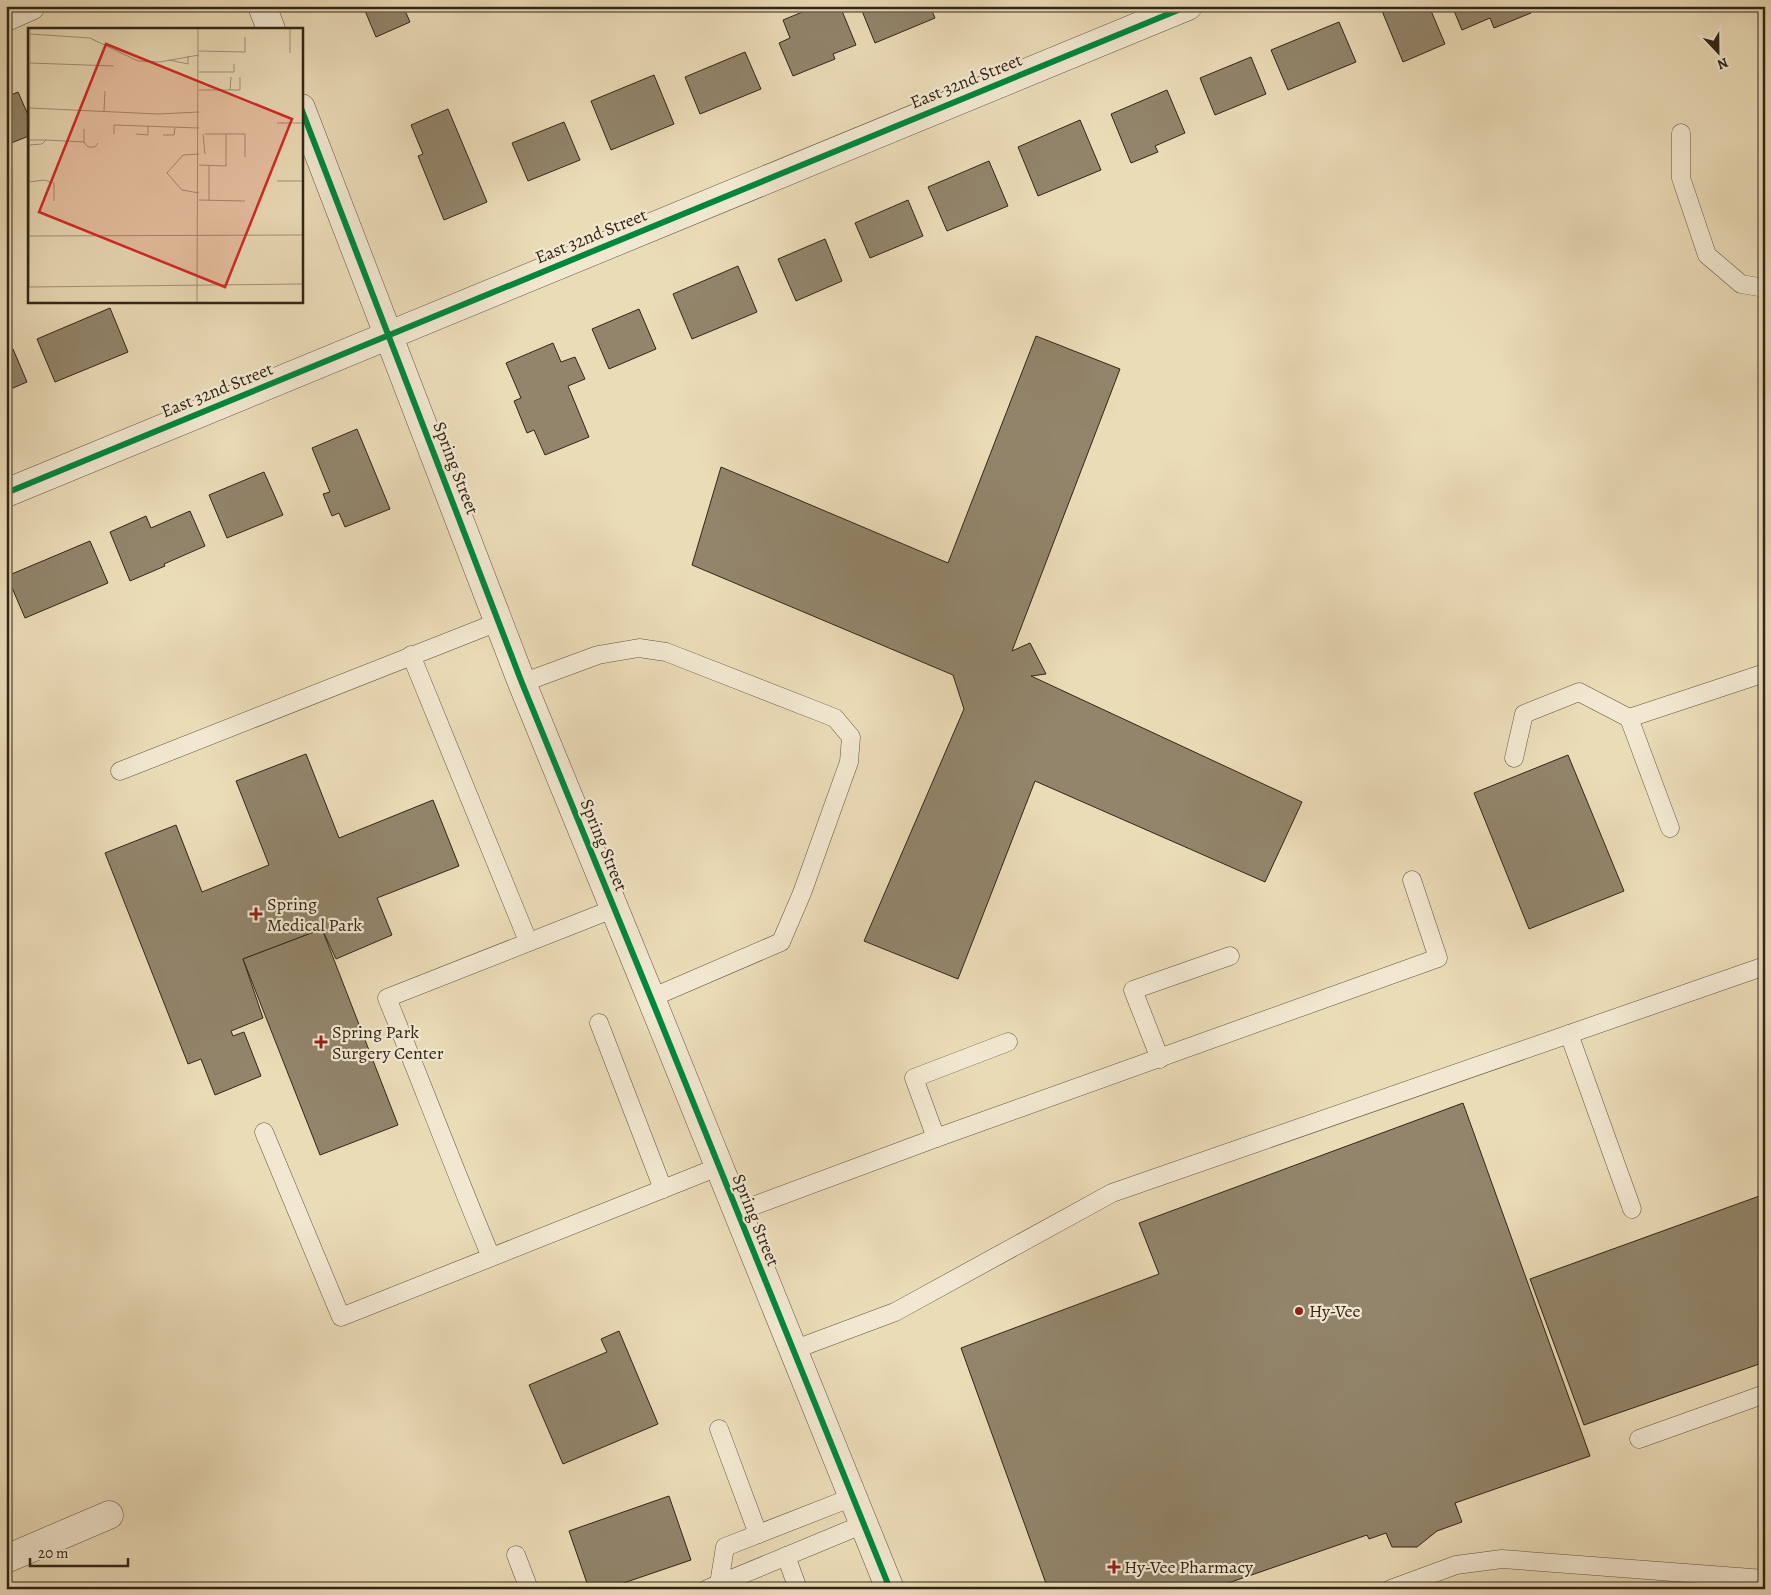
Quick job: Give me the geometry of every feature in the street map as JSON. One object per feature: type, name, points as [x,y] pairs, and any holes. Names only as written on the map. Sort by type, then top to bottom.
[{"type":"street","points":[[6,17],[32,6]]},
{"type":"street","points":[[262,6],[271,28]]},
{"type":"street","name":"East 32nd Street","points":[[6,493],[1188,6]]},
{"type":"street","name":"Spring Street","points":[[302,111],[522,683],[890,1589]]},
{"type":"street","points":[[6,1559],[109,1515]]},
{"type":"lane","points":[[1682,133],[1681,178],[1707,254],[1740,284],[1765,288]]},
{"type":"lane","points":[[120,771],[498,622]]},
{"type":"lane","points":[[522,683],[598,655],[639,648],[666,652],[835,718],[851,737],[849,762],[802,893],[781,942],[651,998]]},
{"type":"lane","points":[[411,655],[528,941]]},
{"type":"lane","points":[[1629,718],[1765,673]]},
{"type":"lane","points":[[1514,758],[1524,714],[1579,692],[1629,718],[1670,828]]},
{"type":"lane","points":[[737,1212],[936,1138],[1438,958],[1412,880]]},
{"type":"lane","points":[[491,1257],[387,998],[613,908]]},
{"type":"lane","points":[[1160,1059],[1133,990],[1230,956]]},
{"type":"lane","points":[[793,1350],[895,1312],[1112,1193],[1765,966]]},
{"type":"lane","points":[[599,1023],[663,1188]]},
{"type":"lane","points":[[1569,1034],[1632,1209]]},
{"type":"lane","points":[[936,1138],[914,1078],[1008,1042]]},
{"type":"lane","points":[[264,1132],[341,1317],[718,1167]]},
{"type":"lane","points":[[1639,1439],[1765,1394]]},
{"type":"lane","points":[[719,1429],[758,1534]]},
{"type":"lane","points":[[713,1586],[725,1547],[853,1497]]},
{"type":"lane","points":[[713,1586],[864,1524]]},
{"type":"lane","points":[[516,1555],[529,1589]]},
{"type":"lane","points":[[786,1556],[798,1589]]},
{"type":"lane","points":[[1391,1589],[1456,1565],[1502,1559],[1765,1579]]},
{"type":"building","points":[[363,6],[403,6],[410,22],[376,37]]},
{"type":"building","points":[[817,6],[840,6],[856,45],[833,54],[835,59],[793,76],[779,43],[790,38],[783,20]]},
{"type":"building","points":[[860,6],[930,6],[935,18],[875,43]]},
{"type":"building","points":[[1380,6],[1429,6],[1445,44],[1403,62]]},
{"type":"building","points":[[1452,6],[1529,6],[1531,13],[1494,28],[1490,18],[1462,30]]},
{"type":"building","points":[[1339,22],[1356,62],[1288,90],[1271,50]]},
{"type":"building","points":[[745,52],[761,89],[700,114],[685,77]]},
{"type":"building","points":[[1251,57],[1266,94],[1215,115],[1200,78]]},
{"type":"building","points":[[654,75],[674,124],[611,150],[591,101]]},
{"type":"building","points":[[1167,90],[1185,133],[1155,146],[1158,152],[1131,163],[1111,114]]},
{"type":"building","points":[[18,92],[28,115],[28,136],[6,145],[6,97]]},
{"type":"building","points":[[448,109],[487,202],[444,220],[418,156],[423,154],[411,125]]},
{"type":"building","points":[[1080,120],[1101,170],[1038,196],[1018,147]]},
{"type":"building","points":[[564,122],[580,160],[528,181],[512,143]]},
{"type":"building","points":[[989,161],[1008,206],[947,231],[928,187]]},
{"type":"building","points":[[908,200],[923,236],[870,258],[855,223]]},
{"type":"building","points":[[825,239],[842,281],[796,301],[778,259]]},
{"type":"building","points":[[738,266],[757,312],[692,339],[673,294]]},
{"type":"building","points":[[110,308],[128,352],[55,382],[37,339]]},
{"type":"building","points":[[639,309],[656,349],[609,369],[592,329]]},
{"type":"building","points":[[1036,336],[1120,369],[1012,651],[1030,643],[1046,674],[1031,676],[1302,802],[1265,882],[1035,781],[958,979],[864,941],[964,709],[953,675],[692,565],[721,467],[948,563]]},
{"type":"building","points":[[553,343],[561,362],[575,357],[585,379],[568,386],[589,437],[545,455],[534,430],[527,433],[514,401],[521,398],[506,363]]},
{"type":"building","points":[[13,349],[27,382],[6,391],[6,351]]},
{"type":"building","points":[[357,429],[390,509],[345,527],[339,513],[332,516],[323,494],[330,492],[312,448]]},
{"type":"building","points":[[264,472],[283,515],[227,538],[209,495]]},
{"type":"building","points":[[190,511],[205,546],[130,581],[110,532],[146,516],[151,528]]},
{"type":"building","points":[[90,541],[108,583],[25,618],[7,576]]},
{"type":"building","name":"Spring Medical Park","points":[[306,754],[339,838],[433,800],[459,866],[377,898],[392,935],[336,959],[322,929],[243,959],[263,1018],[231,1031],[233,1036],[244,1032],[261,1076],[215,1095],[201,1059],[188,1064],[105,853],[176,825],[202,892],[269,865],[236,781]]},
{"type":"building","points":[[1568,755],[1624,891],[1529,929],[1474,793]]},
{"type":"building","name":"Spring Park Surgery Center","points":[[322,929],[398,1125],[320,1155],[243,959]]},
{"type":"building","name":"Hy-Vee","points":[[1463,1103],[1590,1456],[1455,1503],[1462,1522],[1437,1531],[1417,1547],[1392,1547],[1386,1533],[1369,1539],[1367,1535],[1211,1589],[1048,1589],[961,1348],[1159,1274],[1139,1223]]},
{"type":"building","points":[[1765,1194],[1765,1362],[1584,1425],[1530,1279]]},
{"type":"building","points":[[619,1331],[658,1424],[563,1464],[529,1385],[607,1352],[601,1339]]},
{"type":"building","points":[[669,1496],[691,1560],[606,1589],[589,1589],[569,1531]]},
{"type":"cycle path","points":[[6,493],[1188,6]]},
{"type":"cycle path","points":[[302,111],[522,683],[890,1589]]},
{"type":"place","name":"Spring Medical Park","points":[[256,914]]},
{"type":"place","name":"Spring Park Surgery Center","points":[[321,1042]]},
{"type":"place","name":"Hy-Vee","points":[[1299,1311]]},
{"type":"place","name":"Hy-Vee Pharmacy","points":[[1114,1567]]}]
